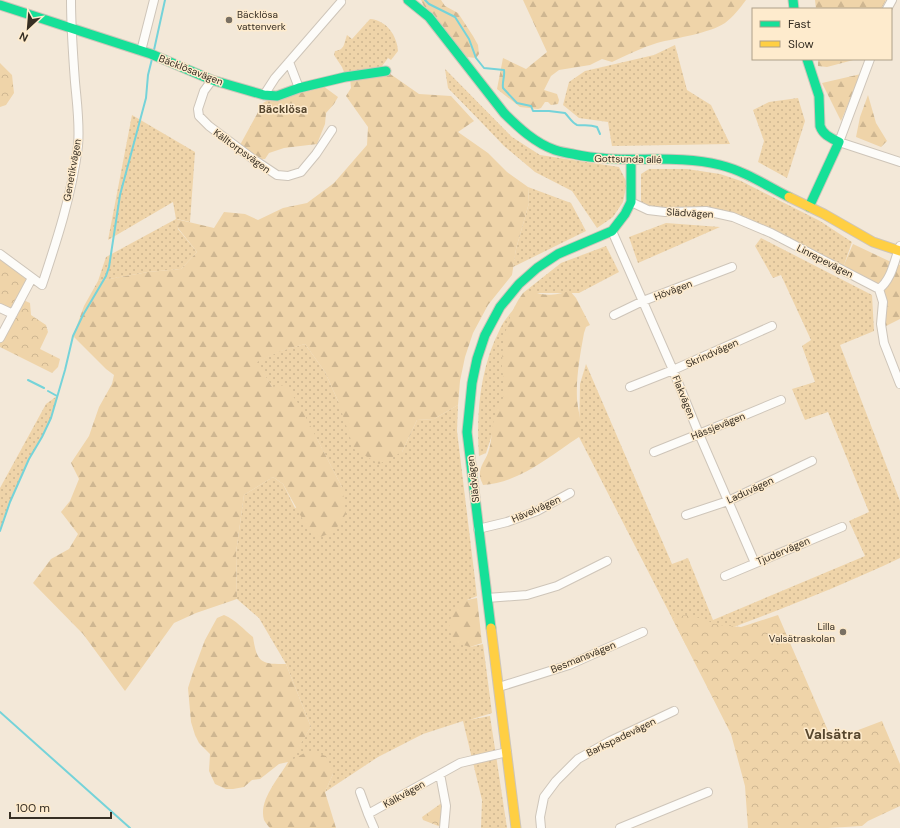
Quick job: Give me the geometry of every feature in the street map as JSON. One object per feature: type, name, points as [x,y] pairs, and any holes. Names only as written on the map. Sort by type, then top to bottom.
[{"type":"street","name":"Genetikvägen","points":[[32,278],[42,285],[58,236],[78,146],[79,119],[71,28],[71,0]]},
{"type":"street","points":[[141,51],[154,0]]},
{"type":"street","name":"Gottsunda allé","points":[[408,0],[429,17],[504,114],[518,127],[536,140],[555,150],[590,158],[613,160],[684,160],[720,165],[738,171],[851,228],[861,236],[873,242],[900,248]]},
{"type":"street","points":[[264,95],[275,78],[341,2]]},
{"type":"street","name":"Bäcklösavägen","points":[[0,5],[153,55],[212,80],[264,95],[277,96],[299,88],[346,77],[386,71]]},
{"type":"street","points":[[807,60],[820,101],[819,125],[822,131],[827,136],[839,142],[900,162]]},
{"type":"street","points":[[809,207],[839,142],[870,60]]},
{"type":"street","points":[[289,62],[299,88]]},
{"type":"street","name":"Källtorpsvägen","points":[[212,80],[204,91],[198,109],[199,116],[209,126],[263,167],[277,175],[288,176],[301,172],[316,154],[332,130]]},
{"type":"street","points":[[631,160],[631,202]]},
{"type":"street","name":"Slädvägen","points":[[516,828],[467,432],[472,383],[477,359],[485,335],[500,307],[519,284],[558,254],[612,231],[625,214],[631,202],[648,210],[665,212],[706,211],[733,217],[771,233]]},
{"type":"street","name":"Flakvägen","points":[[612,231],[755,563]]},
{"type":"street","name":"Linrepevägen","points":[[771,233],[879,289]]},
{"type":"street","points":[[900,248],[885,285],[879,289],[883,302],[881,324],[884,344],[900,384]]},
{"type":"street","points":[[0,254],[32,278],[0,338]]},
{"type":"street","name":"Hövägen","points":[[614,315],[643,301],[732,267]]},
{"type":"street","points":[[0,308],[13,314]]},
{"type":"street","name":"Skrindvägen","points":[[630,387],[673,370],[772,326]]},
{"type":"street","name":"Hässjevägen","points":[[654,452],[781,400]]},
{"type":"street","name":"Laduvägen","points":[[686,515],[728,501],[812,461]]},
{"type":"street","name":"Hävelvägen","points":[[478,529],[507,522],[537,511],[570,493]]},
{"type":"street","name":"Tjudervägen","points":[[725,576],[842,527]]},
{"type":"street","points":[[487,598],[527,595],[557,586],[607,561]]},
{"type":"street","name":"Besmansvägen","points":[[499,687],[569,665],[643,632]]},
{"type":"street","name":"Barkspadevägen","points":[[542,828],[540,817],[544,797],[556,781],[578,759],[610,741],[674,711]]},
{"type":"street","name":"Kälkvägen","points":[[368,814],[460,763],[507,752]]},
{"type":"street","points":[[440,774],[446,806],[444,828]]},
{"type":"street","points":[[360,792],[374,828]]},
{"type":"street","points":[[620,828],[708,792]]},
{"type":"green space","points":[[421,0],[441,0],[445,6],[458,13],[478,45],[479,54],[476,58],[467,57],[424,6]]},
{"type":"green space","points":[[523,0],[746,0],[728,21],[711,30],[657,43],[612,62],[602,59],[590,65],[559,70],[551,76],[544,90],[557,94],[559,100],[558,104],[551,105],[548,102],[545,102],[541,108],[538,109],[520,107],[497,89],[503,58],[526,69],[547,52]]},
{"type":"green space","points":[[815,0],[886,0],[882,8],[816,8]]},
{"type":"green space","points":[[370,19],[381,22],[390,29],[395,39],[398,51],[391,60],[388,58],[377,73],[344,72],[334,55],[335,51],[342,48],[347,35],[352,39]]},
{"type":"green space","points":[[675,45],[687,90],[711,105],[730,144],[612,146],[608,122],[579,118],[563,105],[569,82],[585,71],[654,55]]},
{"type":"green space","points":[[818,60],[853,60],[827,67],[818,66]]},
{"type":"green space","points":[[0,63],[12,75],[14,93],[6,105],[0,107]]},
{"type":"green space","points":[[445,69],[512,137],[540,155],[619,167],[627,183],[623,202],[613,217],[597,228],[572,191],[535,172],[504,146],[448,88]]},
{"type":"green space","points":[[386,71],[419,94],[451,96],[474,121],[458,132],[488,153],[507,172],[528,187],[529,203],[516,249],[512,275],[488,305],[473,333],[465,357],[460,381],[458,405],[434,419],[417,420],[402,452],[379,464],[354,449],[338,401],[325,372],[305,344],[281,351],[257,362],[272,387],[285,385],[300,406],[342,487],[346,514],[334,532],[320,537],[307,527],[283,484],[273,477],[244,495],[236,553],[237,599],[196,613],[174,623],[125,691],[83,634],[33,583],[51,559],[69,549],[78,534],[61,512],[70,501],[79,479],[71,463],[89,436],[99,407],[112,384],[114,375],[73,336],[84,306],[98,281],[148,272],[181,269],[197,252],[178,228],[176,219],[214,228],[224,212],[245,214],[258,220],[283,208],[307,203],[334,183],[367,145],[368,127],[346,96],[351,88],[350,78]]},
{"type":"green space","points":[[861,74],[841,121],[822,83]]},
{"type":"green space","points":[[319,83],[338,97],[326,113],[325,124],[317,144],[284,148],[269,153],[265,159],[261,159],[240,145],[263,103],[283,91]]},
{"type":"green space","points":[[868,95],[876,123],[887,141],[881,147],[856,137],[860,117]]},
{"type":"green space","points":[[798,98],[805,121],[787,178],[758,162],[764,141],[753,110],[769,102]]},
{"type":"green space","points":[[132,115],[195,152],[190,222],[177,219],[178,229],[197,252],[181,269],[148,272],[98,281],[106,257],[176,219],[173,202],[108,240]]},
{"type":"green space","points":[[649,169],[687,169],[720,174],[741,181],[820,221],[852,242],[844,265],[844,271],[771,233],[706,211],[665,212],[641,204],[641,174]]},
{"type":"green space","points":[[528,187],[571,203],[586,231],[513,267],[516,249],[529,203]]},
{"type":"green space","points":[[666,223],[720,227],[638,263],[629,237]]},
{"type":"green space","points":[[761,238],[872,295],[874,331],[840,345],[900,501],[900,558],[821,593],[686,645],[579,437],[580,384],[586,364],[672,564],[688,558],[713,620],[865,556],[849,521],[869,512],[828,412],[805,420],[792,389],[815,382],[802,346],[811,340],[781,275],[773,278],[755,246]]},
{"type":"green space","points":[[853,244],[900,265],[900,319],[882,328],[879,289],[844,271],[844,265]]},
{"type":"green space","points":[[606,246],[619,272],[579,293],[523,293],[561,263]]},
{"type":"green space","points":[[0,254],[32,278],[21,299],[30,303],[31,315],[46,325],[48,332],[40,349],[60,359],[58,367],[52,373],[0,347],[0,338],[13,315],[0,308]]},
{"type":"green space","points":[[531,291],[550,295],[570,291],[576,298],[590,325],[586,327],[584,333],[578,374],[577,399],[581,427],[579,437],[522,474],[496,483],[483,485],[480,477],[480,470],[490,448],[495,414],[504,394],[502,358],[506,329],[513,310],[523,293]]},
{"type":"green space","points":[[516,306],[508,386],[486,453],[479,456],[479,407],[484,375],[493,344],[501,326]]},
{"type":"green space","points":[[305,344],[325,372],[338,401],[402,452],[417,420],[434,419],[458,405],[457,431],[477,596],[467,600],[470,647],[483,644],[492,713],[469,720],[490,716],[507,828],[481,828],[482,800],[463,721],[423,734],[378,757],[325,792],[333,774],[289,761],[311,727],[286,664],[259,618],[237,599],[236,553],[244,495],[273,477],[283,484],[295,508],[342,487],[317,439],[272,387],[256,362],[280,351]]},
{"type":"green space","points":[[57,396],[51,418],[29,459],[10,502],[0,531],[0,488],[46,404]]},
{"type":"green space","points":[[477,598],[482,643],[470,647],[453,642],[449,627],[453,608],[467,600]]},
{"type":"green space","points":[[224,615],[236,622],[253,637],[256,652],[262,660],[271,663],[286,664],[311,727],[290,761],[308,751],[326,756],[333,774],[325,792],[336,828],[270,828],[266,823],[263,812],[264,805],[271,789],[288,762],[279,764],[260,779],[252,780],[244,787],[226,789],[215,784],[209,771],[210,754],[199,743],[191,722],[188,688],[205,640],[217,618]]},
{"type":"green space","points":[[690,615],[719,625],[741,627],[778,615],[832,740],[882,721],[900,764],[900,806],[868,821],[862,826],[828,828],[748,828],[745,786],[731,734],[672,618]]},
{"type":"green space","points":[[443,802],[441,827],[423,820],[422,817]]},
{"type":"waterway","points":[[154,50],[165,0]]},
{"type":"waterway","points":[[425,0],[429,4],[455,17],[469,39],[476,58],[484,68],[504,70],[503,88],[517,103],[531,106],[533,111],[565,113],[577,125],[597,127],[600,134]]},
{"type":"waterway","points":[[0,531],[10,502],[29,459],[51,418],[73,336],[83,315],[106,276],[109,267],[120,195],[146,98],[148,75],[152,59]]},
{"type":"waterway","points":[[28,380],[44,388]]},
{"type":"waterway","points":[[48,391],[57,396]]},
{"type":"waterway","points":[[0,712],[130,828]]},
{"type":"traffic: fast","points":[[408,0],[429,17],[504,113],[515,124],[548,147],[562,152],[609,159],[684,160],[720,165],[747,175],[789,197]]},
{"type":"traffic: fast","points":[[793,0],[794,8]]},
{"type":"traffic: fast","points":[[0,5],[151,54],[212,80],[264,95],[277,96],[299,88],[345,77],[386,71]]},
{"type":"traffic: fast","points":[[807,60],[819,96],[821,129],[830,138],[839,142],[809,207]]},
{"type":"traffic: fast","points":[[491,628],[467,432],[472,383],[477,359],[485,335],[500,307],[519,284],[537,268],[558,254],[612,231],[625,214],[631,202],[631,160]]},
{"type":"traffic: slow","points":[[789,197],[824,214],[873,242],[900,251]]},
{"type":"traffic: slow","points":[[491,628],[516,828]]},
{"type":"place","name":"Bäcklösa vattenverk","points":[[229,20]]},
{"type":"place","name":"Lilla Valsätraskolan","points":[[843,632]]},
{"type":"district","name":"Bäcklösa","points":[[283,109]]},
{"type":"district","name":"Valsätra","points":[[833,734]]}]
